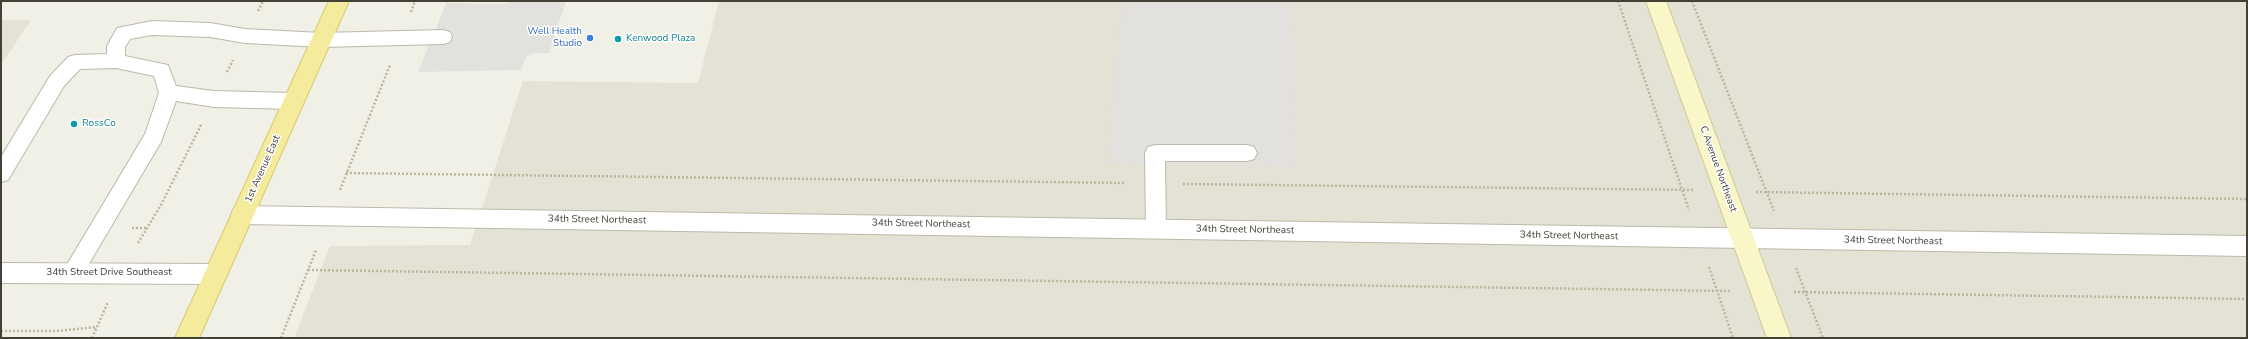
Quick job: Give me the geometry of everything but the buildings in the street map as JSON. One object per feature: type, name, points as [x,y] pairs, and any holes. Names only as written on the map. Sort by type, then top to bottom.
[{"type":"main road","name":"1st Avenue East","points":[[188,338],[339,1]]},
{"type":"street","name":"C Avenue Northeast","points":[[1656,1],[1779,338]]},
{"type":"street","name":"34th Street Northeast","points":[[242,215],[2247,246]]},
{"type":"street","name":"34th Street Drive Southeast","points":[[1,273],[216,274]]},
{"type":"lane","points":[[116,61],[116,46],[124,34],[152,28],[210,30],[245,36],[321,40],[444,37]]},
{"type":"lane","points":[[1,174],[56,81],[76,62],[116,61],[161,70],[168,93],[154,136],[73,273]]},
{"type":"lane","points":[[168,93],[214,99],[293,101]]},
{"type":"lane","points":[[1156,228],[1155,153],[1247,153]]},
{"type":"path","points":[[339,191],[415,1]]},
{"type":"path","points":[[1618,1],[1690,212]]},
{"type":"path","points":[[1692,1],[1775,215]]},
{"type":"path","points":[[346,173],[1699,190]]},
{"type":"path","points":[[1749,192],[2247,199]]},
{"type":"path","points":[[281,338],[316,250]]},
{"type":"path","points":[[1708,264],[1733,338]]},
{"type":"path","points":[[1795,265],[1823,338]]},
{"type":"path","points":[[308,270],[1734,291]]},
{"type":"path","points":[[1792,292],[2247,299]]},
{"type":"path","points":[[92,338],[109,300]]},
{"type":"path","points":[[1,331],[57,331],[97,328]]},
{"type":"shaded area","points":[[447,1],[449,1],[448,3],[504,4],[510,1],[566,1],[549,53],[533,53],[526,57],[521,70],[418,72]]},
{"type":"shaded area","points":[[719,1],[2247,1],[2247,338],[294,338],[330,246],[470,245],[523,81],[698,83]]},
{"type":"shaded area","points":[[1123,1],[1293,1],[1295,167],[1113,164],[1107,154]]},
{"type":"shaded area","points":[[1,20],[31,20],[1,65]]},
{"type":"place","name":"Well Health Studio","points":[[590,38]]},
{"type":"place","name":"Kenwood Plaza","points":[[618,39]]},
{"type":"place","name":"RossCo","points":[[74,124]]}]
